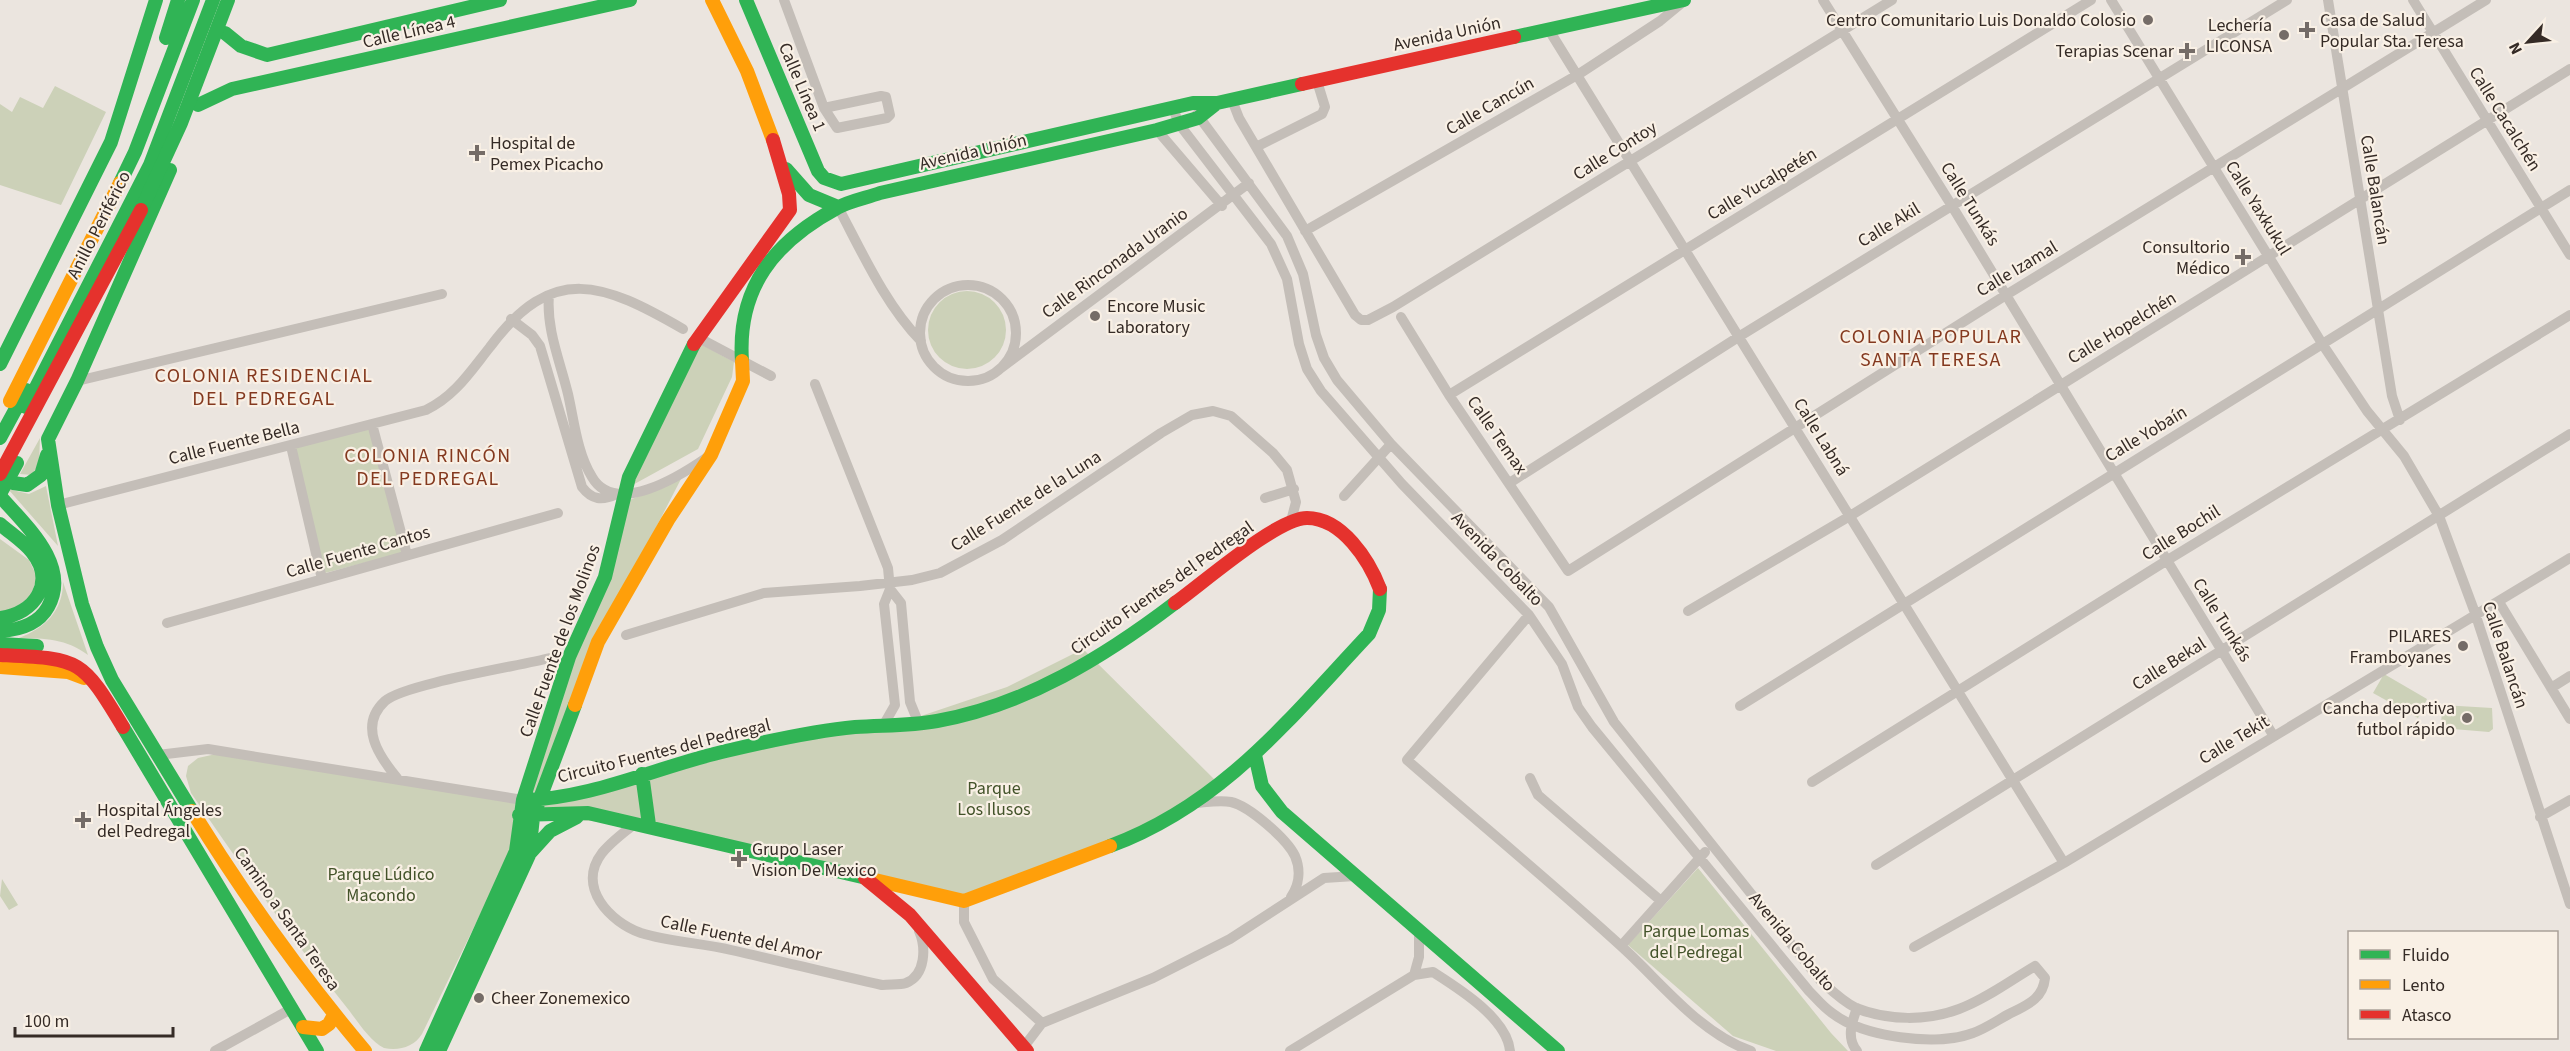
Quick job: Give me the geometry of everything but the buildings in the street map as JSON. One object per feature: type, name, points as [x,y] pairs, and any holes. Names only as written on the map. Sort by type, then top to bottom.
[{"type":"main road","points":[[0,364],[97,173],[123,110],[156,0]]},
{"type":"main road","name":"Anillo Periférico","points":[[0,395],[117,177],[142,118],[178,0]]},
{"type":"main road","points":[[0,419],[135,152],[193,0]]},
{"type":"main road","points":[[0,438],[148,147],[203,0]]},
{"type":"main road","name":"Anillo Periférico","points":[[0,458],[150,165],[213,0]]},
{"type":"main road","points":[[0,474],[58,369],[183,119],[228,0]]},
{"type":"main road","points":[[0,467],[13,483],[27,486],[36,482],[46,462],[48,439],[77,381],[198,105],[235,0]]},
{"type":"main road","name":"Calle Línea 4","points":[[225,33],[241,46],[267,55],[500,0]]},
{"type":"main road","name":"Calle Línea 4","points":[[198,105],[232,89],[630,0]]},
{"type":"main road","points":[[712,0],[727,25],[781,163],[809,195],[838,207]]},
{"type":"main road","name":"Calle Línea 1","points":[[746,0],[818,171],[832,182]]},
{"type":"main road","name":"Avenida Unión","points":[[832,182],[852,183],[1193,103],[1217,103],[1232,100],[1685,0]]},
{"type":"main road","points":[[748,76],[759,69],[775,67]]},
{"type":"main road","points":[[0,344],[112,121],[135,68]]},
{"type":"main road","name":"Avenida Unión","points":[[838,207],[880,193],[1005,162],[1179,124],[1198,118],[1217,103]]},
{"type":"main road","points":[[0,631],[15,630],[40,618],[54,595],[56,581],[50,559],[0,495],[173,162]]},
{"type":"main road","name":"Calle Fuente de los Molinos","points":[[439,1051],[529,855],[523,800],[569,657],[605,577],[617,536],[620,495],[697,337],[790,210],[789,191],[781,163]]},
{"type":"main road","name":"Calle Fuente de los Molinos","points":[[426,1051],[516,851],[526,816],[539,800],[598,642],[668,520],[711,455],[743,381],[740,334],[754,284],[777,254],[797,234],[838,207]]},
{"type":"main road","points":[[48,439],[58,504],[73,569],[97,647],[112,680]]},
{"type":"main road","points":[[14,513],[29,520],[73,569]]},
{"type":"main road","points":[[964,901],[1135,837],[1197,803],[1255,755],[1369,634],[1378,616],[1382,600],[1373,570],[1328,523],[1314,518],[1291,521]]},
{"type":"main road","name":"Circuito Fuentes del Pedregal","points":[[523,800],[559,797],[737,748],[846,728],[919,724],[959,716],[1023,696],[1069,674],[1116,644],[1291,521]]},
{"type":"main road","points":[[0,524],[33,553],[39,566],[42,582],[39,596],[32,607],[22,615],[0,618]]},
{"type":"main road","points":[[0,644],[64,649],[83,658],[112,680]]},
{"type":"main road","name":"Camino a Santa Teresa","points":[[0,655],[60,658],[78,665],[106,698],[317,1051]]},
{"type":"main road","points":[[0,667],[68,672],[92,682]]},
{"type":"main road","name":"Camino a Santa Teresa","points":[[112,680],[225,864],[309,985],[365,1050]]},
{"type":"main road","points":[[1255,755],[1259,783],[1264,793],[1355,876],[1556,1051]]},
{"type":"main road","points":[[642,774],[642,824]]},
{"type":"main road","points":[[558,815],[559,797]]},
{"type":"main road","points":[[529,855],[550,831],[588,813]]},
{"type":"main road","name":"Circuito Fuentes del Pedregal","points":[[526,816],[588,813],[964,901]]},
{"type":"main road","name":"Circuito Fuentes del Pedregal","points":[[862,876],[910,915],[1025,1050]]},
{"type":"main road","points":[[303,1028],[324,1030],[331,1023],[334,1015]]},
{"type":"street","points":[[784,0],[824,108],[837,128],[887,118],[890,115],[886,97],[881,96],[824,108]]},
{"type":"street","name":"Calle Cancún","points":[[1305,231],[1579,74],[1660,21],[1685,0]]},
{"type":"street","name":"Calle Tunkás","points":[[1823,0],[1952,206],[2273,735]]},
{"type":"street","name":"Calle Contoy","points":[[1305,231],[1355,315],[1360,320],[1368,320],[1393,307],[1892,0]]},
{"type":"street","name":"Calle Yucalpetén","points":[[1449,395],[2091,0]]},
{"type":"street","name":"Calle Yaxkukul","points":[[2111,0],[2323,345],[2367,411],[2383,429]]},
{"type":"street","name":"Calle Akil","points":[[1510,482],[1740,336],[2287,0]]},
{"type":"street","name":"Calle Balancán","points":[[2328,0],[2392,396],[2400,420]]},
{"type":"street","name":"Calle Cacalchén","points":[[2413,0],[2570,255]]},
{"type":"street","name":"Calle Izamal","points":[[1568,571],[2006,295],[2486,0]]},
{"type":"street","name":"Calle Labná","points":[[1549,30],[1579,74],[2064,863]]},
{"type":"street","name":"Calle Hopelchén","points":[[1688,611],[1851,516],[2570,69]]},
{"type":"street","points":[[1256,147],[1322,114],[1325,107],[1317,81]]},
{"type":"street","points":[[1232,100],[1256,147],[1305,231]]},
{"type":"street","name":"Avenida Cobalto","points":[[1173,108],[1179,124],[1271,244],[1287,279],[1299,344],[1307,369],[1342,418],[1529,615],[1562,664],[1578,707],[1592,727],[1809,991],[1832,1013],[1851,1024],[1883,1034],[1928,1039],[1972,1034],[2033,1002],[2044,990],[2044,978],[2036,966],[1960,1009],[1928,1018],[1895,1017],[1857,1008],[1841,999],[1820,980],[1614,722],[1549,607],[1357,406],[1324,358],[1316,335],[1303,274],[1287,236],[1198,118],[1193,103]]},
{"type":"street","points":[[1157,130],[1222,206]]},
{"type":"street","name":"Calle Rinconada Uranio","points":[[1001,369],[1222,206],[1249,183]]},
{"type":"street","name":"Calle Yobaín","points":[[1740,706],[2570,190]]},
{"type":"street","points":[[838,207],[864,256],[908,328],[921,341]]},
{"type":"street","points":[[967,284],[984,287],[998,295],[1009,308],[1015,323],[1016,340],[1011,356],[1001,369],[974,381],[960,380],[946,375],[926,355],[921,341],[921,325],[926,309],[937,296],[951,288],[967,284]]},
{"type":"street","name":"Calle Fuente Bella","points":[[58,504],[426,410],[443,402],[466,379],[511,319],[549,295],[566,289],[580,287],[603,292],[650,310],[683,329]]},
{"type":"street","points":[[77,381],[442,294]]},
{"type":"street","points":[[549,295],[547,315],[578,438],[591,476],[600,486],[620,495]]},
{"type":"street","name":"Calle Bochil","points":[[1812,782],[2166,561],[2570,315]]},
{"type":"street","name":"Calle Temax","points":[[1401,317],[1449,395],[1510,482],[1568,571]]},
{"type":"street","points":[[511,319],[527,330],[540,346],[556,396],[566,441],[582,487],[590,495],[600,499],[620,495],[684,473],[711,455]]},
{"type":"street","points":[[697,337],[771,376]]},
{"type":"street","points":[[815,384],[888,568],[890,586],[884,604],[895,705],[883,726]]},
{"type":"street","points":[[556,396],[568,393]]},
{"type":"street","name":"Calle Fuente de la Luna","points":[[626,635],[764,593],[890,586],[940,573],[969,559],[1192,415],[1213,411],[1230,416],[1273,453],[1287,470],[1294,489]]},
{"type":"street","points":[[372,424],[407,555]]},
{"type":"street","name":"Calle Balancán","points":[[2383,429],[2404,456],[2439,516],[2475,613],[2570,904]]},
{"type":"street","name":"Calle Bekal","points":[[1876,865],[2570,434]]},
{"type":"street","points":[[1344,496],[1391,444]]},
{"type":"street","points":[[291,446],[322,579]]},
{"type":"street","points":[[1265,498],[1294,489],[1296,502],[1291,521]]},
{"type":"street","name":"Calle Fuente Cantos","points":[[167,623],[558,513]]},
{"type":"street","name":"Calle Tekit","points":[[1914,947],[2064,863],[2475,613],[2499,602],[2570,558]]},
{"type":"street","points":[[890,586],[901,603],[910,702],[919,724]]},
{"type":"street","points":[[2499,602],[2570,719]]},
{"type":"street","points":[[1529,615],[1407,760],[1621,946],[1706,1025],[1733,1045],[1751,1051]]},
{"type":"street","points":[[397,778],[379,757],[373,738],[372,722],[386,700],[443,681],[550,658]]},
{"type":"street","points":[[2551,688],[2570,676]]},
{"type":"street","name":"Circuito Fuentes del Pedregal","points":[[158,755],[208,749],[523,800]]},
{"type":"street","points":[[1530,778],[1538,795],[1661,901]]},
{"type":"street","points":[[2540,817],[2570,800]]},
{"type":"street","points":[[1197,803],[1222,802],[1242,806],[1266,824],[1290,849],[1298,864],[1298,875],[1296,888],[1288,900]]},
{"type":"street","name":"Calle Fuente del Amor","points":[[642,824],[600,855],[594,872],[594,890],[599,904],[609,914],[624,926],[644,934],[730,950],[882,985],[906,982],[915,975],[921,965],[924,943],[910,915]]},
{"type":"street","points":[[1621,946],[1699,857],[1712,846]]},
{"type":"street","points":[[1025,1050],[1042,1023],[1154,978],[1230,939],[1324,878],[1355,876]]},
{"type":"street","points":[[964,901],[964,922],[993,979],[1042,1023]]},
{"type":"street","points":[[1414,975],[1419,957],[1419,932]]},
{"type":"street","points":[[1290,1051],[1414,975],[1433,972],[1474,999],[1499,1026],[1510,1051]]},
{"type":"street","points":[[1857,1008],[1851,1024],[1852,1045],[1857,1051]]},
{"type":"street","points":[[215,1051],[291,1009]]},
{"type":"green space","points":[[55,86],[106,112],[61,205],[0,185],[0,104],[12,112],[20,97],[43,108]]},
{"type":"green space","points":[[967,291],[982,294],[995,302],[1003,315],[1006,330],[1003,345],[995,358],[982,366],[967,369],[952,366],[939,358],[931,345],[928,330],[931,315],[939,302],[952,294]]},
{"type":"green space","points":[[695,341],[734,362],[732,377],[698,449],[629,487]]},
{"type":"green space","points":[[369,428],[402,553],[325,573],[295,448]]},
{"type":"green space","points":[[40,438],[39,464],[32,475],[20,474]]},
{"type":"green space","points":[[681,479],[634,570],[539,794],[530,791],[627,501]]},
{"type":"green space","points":[[46,486],[58,546],[8,489],[29,494]]},
{"type":"green space","points":[[0,539],[29,560],[37,577],[28,604],[0,613]]},
{"type":"green space","points":[[63,582],[88,655],[64,643],[46,639],[19,638],[37,629],[51,617],[60,602]]},
{"type":"green space","name":"Parque Los Ilusos","points":[[1083,649],[1214,779],[1193,799],[1135,837],[964,901],[649,825],[533,817],[539,800],[642,774],[921,716],[1007,687]]},
{"type":"green space","points":[[2384,674],[2427,699],[2418,718],[2373,693]]},
{"type":"green space","name":"Cancha deportiva futbol rápido","points":[[2442,705],[2492,708],[2493,729],[2489,732],[2441,728]]},
{"type":"green space","name":"Parque Lúdico Macondo","points":[[216,754],[519,801],[511,851],[422,1034],[415,1042],[401,1048],[384,1048],[367,1034],[284,926],[209,820],[191,793],[186,776],[188,766],[198,758]]},
{"type":"green space","name":"Parque Lomas del Pedregal","points":[[1698,868],[1848,1051],[1776,1051],[1733,1036],[1628,945]]},
{"type":"green space","points":[[2,879],[18,905],[9,910],[0,896]]},
{"type":"traffic: fast","points":[[0,364],[111,142],[156,0]]},
{"type":"traffic: fast","points":[[166,38],[178,0]]},
{"type":"traffic: fast","points":[[120,183],[135,152],[193,0]]},
{"type":"traffic: fast","points":[[26,407],[150,165],[213,0]]},
{"type":"traffic: fast","points":[[141,210],[181,123],[228,0]]},
{"type":"traffic: fast","points":[[225,33],[241,46],[267,55],[500,0]]},
{"type":"traffic: fast","points":[[198,105],[232,89],[630,0]]},
{"type":"traffic: fast","points":[[746,0],[818,171],[824,178],[841,184],[1193,103],[1217,103],[1302,84]]},
{"type":"traffic: fast","points":[[1514,37],[1684,0]]},
{"type":"traffic: fast","points":[[742,361],[742,335],[746,311],[753,289],[764,270],[795,236],[837,208],[880,193],[1157,130],[1198,118],[1217,103]]},
{"type":"traffic: fast","points":[[786,169],[809,195],[838,207]]},
{"type":"traffic: fast","points":[[170,170],[77,381],[48,439],[58,505],[82,604],[97,647],[112,680],[192,811]]},
{"type":"traffic: fast","points":[[426,1051],[516,851],[523,800],[569,657],[605,577],[629,477],[694,344]]},
{"type":"traffic: fast","points":[[0,438],[26,390]]},
{"type":"traffic: fast","points":[[2,470],[13,483],[27,485],[41,475],[47,455]]},
{"type":"traffic: fast","points":[[0,494],[17,463]]},
{"type":"traffic: fast","points":[[0,496],[33,533],[50,561],[54,576],[54,591],[44,613],[21,628],[0,631]]},
{"type":"traffic: fast","points":[[0,524],[32,552],[39,563],[42,574],[42,585],[32,603],[23,610],[0,618]]},
{"type":"traffic: fast","points":[[1110,846],[1150,828],[1187,807],[1221,783],[1252,756],[1369,634],[1379,610],[1380,589]]},
{"type":"traffic: fast","points":[[523,800],[549,798],[600,788],[701,757],[790,737],[855,727],[927,723],[970,714],[1033,691],[1063,676],[1120,642],[1175,603]]},
{"type":"traffic: fast","points":[[0,644],[37,646]]},
{"type":"traffic: fast","points":[[439,1051],[529,855],[533,817],[575,705]]},
{"type":"traffic: fast","points":[[123,727],[317,1051]]},
{"type":"traffic: fast","points":[[1255,755],[1262,786],[1282,812],[1558,1051]]},
{"type":"traffic: fast","points":[[642,774],[649,825]]},
{"type":"traffic: fast","points":[[519,815],[588,813],[875,880]]},
{"type":"traffic: fast","points":[[530,853],[550,831],[577,817]]},
{"type":"traffic: slow","points":[[712,0],[747,71],[773,140]]},
{"type":"traffic: slow","points":[[10,401],[120,183]]},
{"type":"traffic: slow","points":[[575,705],[598,642],[668,520],[711,455],[743,381],[742,361]]},
{"type":"traffic: slow","points":[[0,667],[68,672],[84,678]]},
{"type":"traffic: slow","points":[[192,811],[274,934],[365,1051]]},
{"type":"traffic: slow","points":[[875,880],[964,901],[1110,846]]},
{"type":"traffic: slow","points":[[303,1027],[322,1029],[329,1024],[334,1015]]},
{"type":"traffic: jam","points":[[1302,84],[1514,37]]},
{"type":"traffic: jam","points":[[694,344],[790,210],[789,194],[773,140]]},
{"type":"traffic: jam","points":[[0,474],[141,210]]},
{"type":"traffic: jam","points":[[1175,603],[1259,540],[1294,521],[1307,518],[1320,520],[1343,533],[1369,566],[1380,589]]},
{"type":"traffic: jam","points":[[0,655],[47,658],[76,666],[97,687],[123,727]]},
{"type":"traffic: jam","points":[[865,878],[910,915],[1027,1051]]},
{"type":"place","name":"Centro Comunitario Luis Donaldo Colosio","points":[[2148,20]]},
{"type":"place","name":"Casa de Salud Popular Sta. Teresa","points":[[2307,30]]},
{"type":"place","name":"Lechería LICONSA","points":[[2284,35]]},
{"type":"place","name":"Terapias Scenar","points":[[2187,51]]},
{"type":"place","name":"Hospital de Pemex Picacho","points":[[477,153]]},
{"type":"place","name":"Consultorio Médico","points":[[2243,257]]},
{"type":"place","name":"Encore Music Laboratory","points":[[1095,316]]},
{"type":"place","name":"PILARES Framboyanes","points":[[2463,646]]},
{"type":"place","name":"Cancha deportiva futbol rápido","points":[[2467,718]]},
{"type":"place","name":"Hospital Ángeles del Pedregal","points":[[83,820]]},
{"type":"place","name":"Grupo Laser Vision De Mexico","points":[[739,859]]},
{"type":"place","name":"Cheer Zonemexico","points":[[479,998]]},
{"type":"district","name":"COLONIA POPULAR SANTA TERESA","points":[[1931,348]]},
{"type":"district","name":"COLONIA RESIDENCIAL DEL PEDREGAL","points":[[264,388]]},
{"type":"district","name":"COLONIA RINCÓN DEL PEDREGAL","points":[[428,468]]}]
